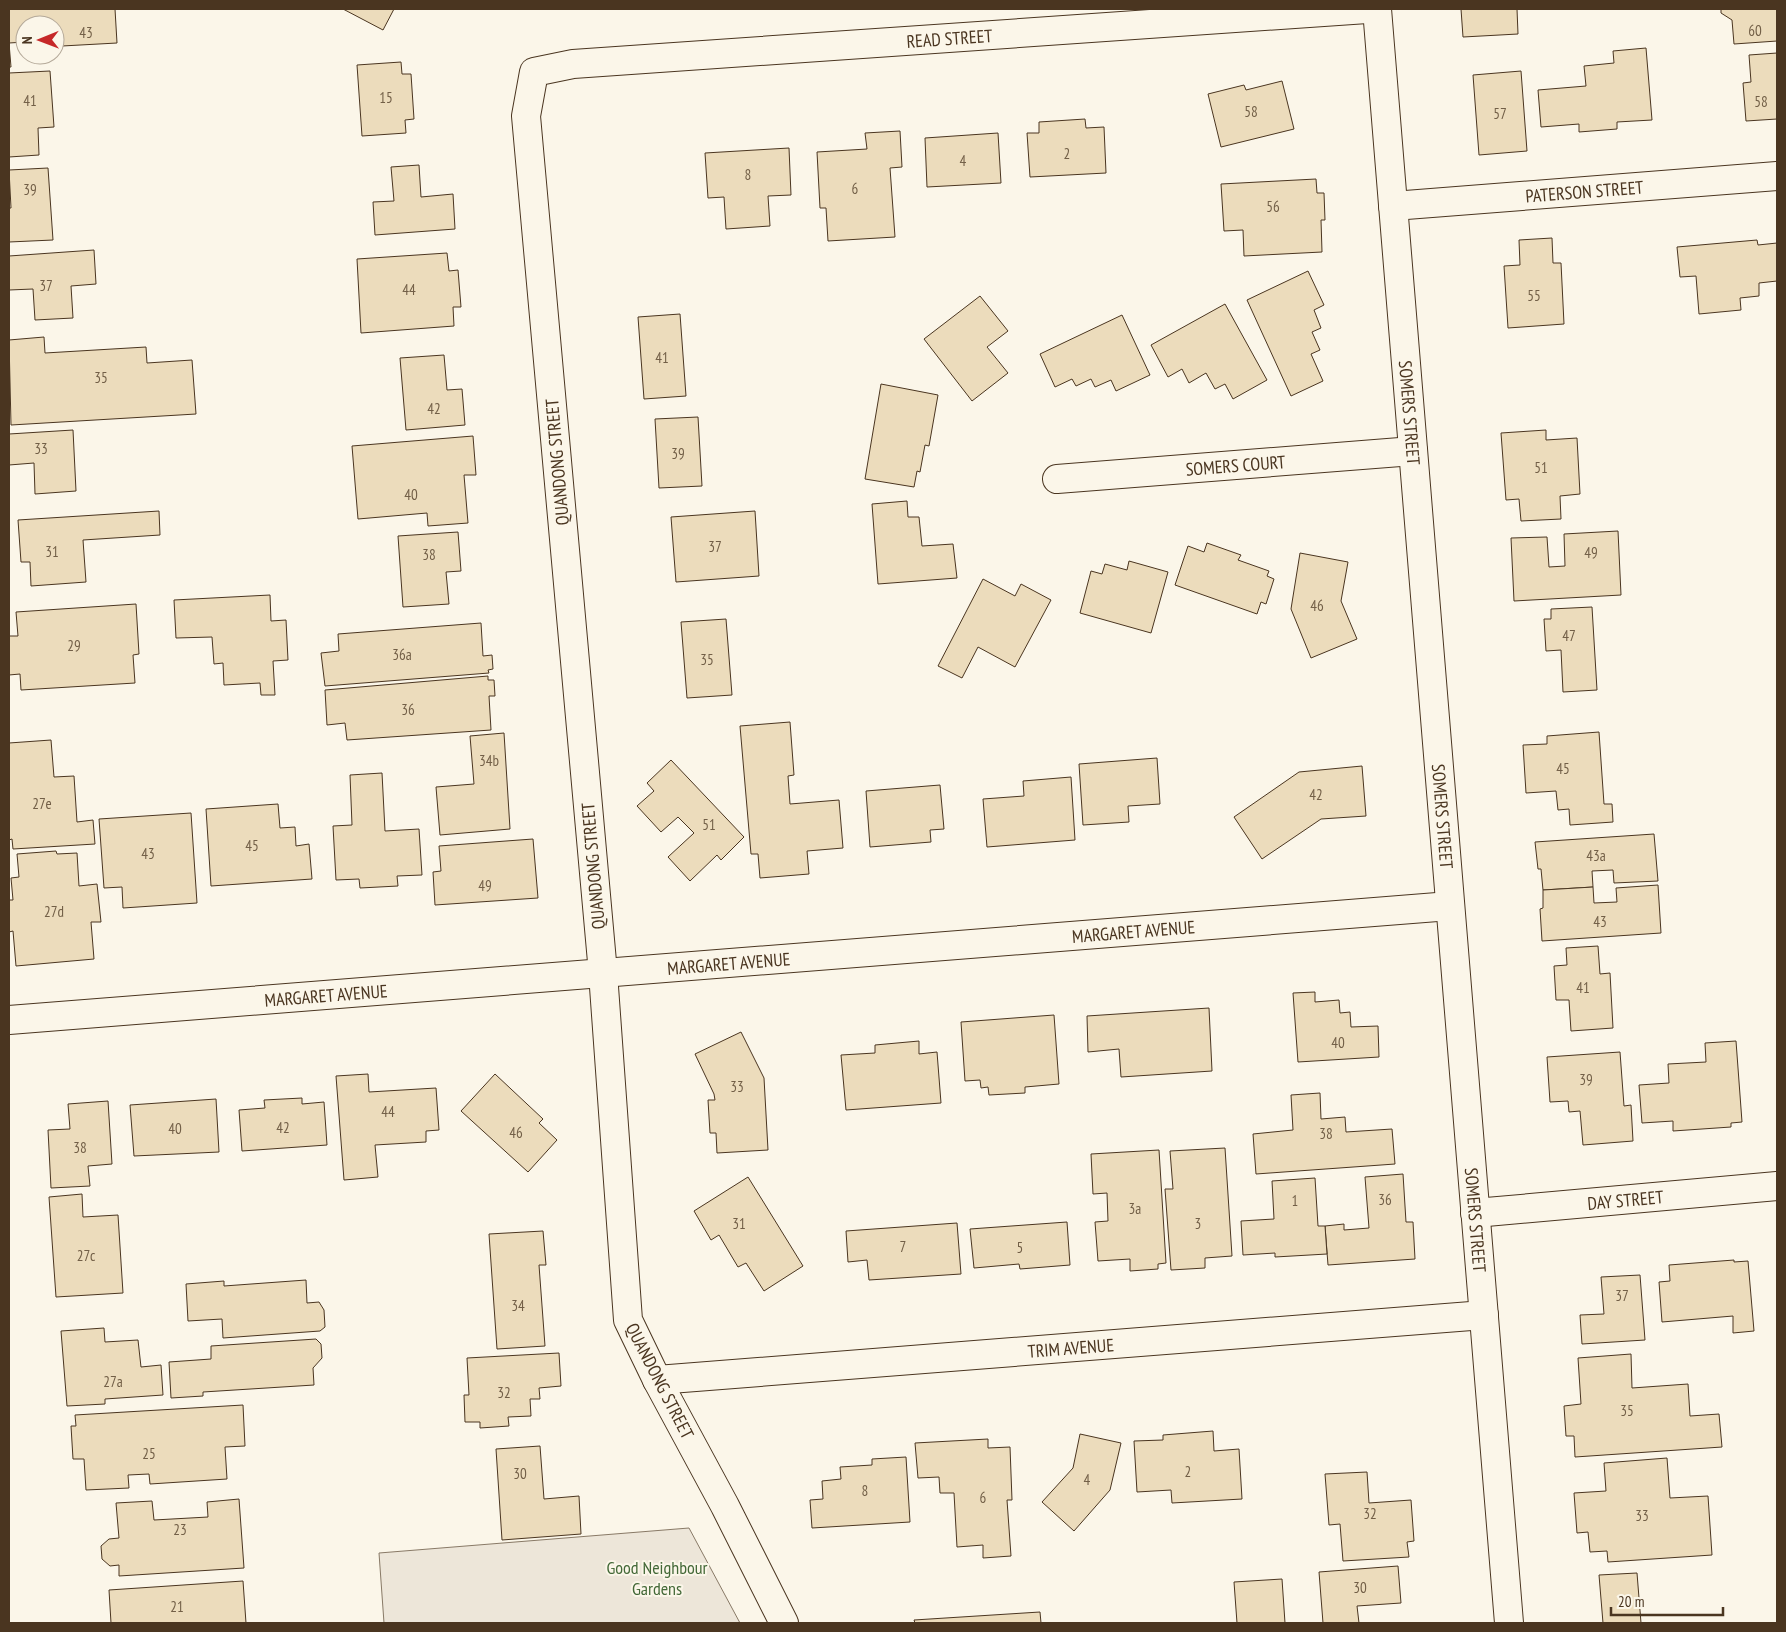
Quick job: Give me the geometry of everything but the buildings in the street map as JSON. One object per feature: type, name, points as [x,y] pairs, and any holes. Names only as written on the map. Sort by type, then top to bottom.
[{"type":"street","name":"READ STREET","points":[[534,72],[573,64],[1367,9]]},
{"type":"street","name":"SOMERS STREET","points":[[1377,9],[1509,1623]]},
{"type":"street","name":"QUANDONG STREET","points":[[534,72],[526,116],[603,973],[628,1320],[657,1380],[725,1506],[784,1623]]},
{"type":"street","name":"PATERSON STREET","points":[[1393,206],[1777,176]]},
{"type":"street","name":"SOMERS COURT","points":[[1057,479],[1413,451]]},
{"type":"street","name":"MARGARET AVENUE","points":[[9,1020],[1450,906]]},
{"type":"street","name":"DAY STREET","points":[[1475,1213],[1777,1186]]},
{"type":"street","name":"TRIM AVENUE","points":[[657,1380],[1484,1315]]},
{"type":"green space","name":"Good Neighbour Gardens","points":[[689,1528],[740,1623],[384,1623],[379,1553]]}]
